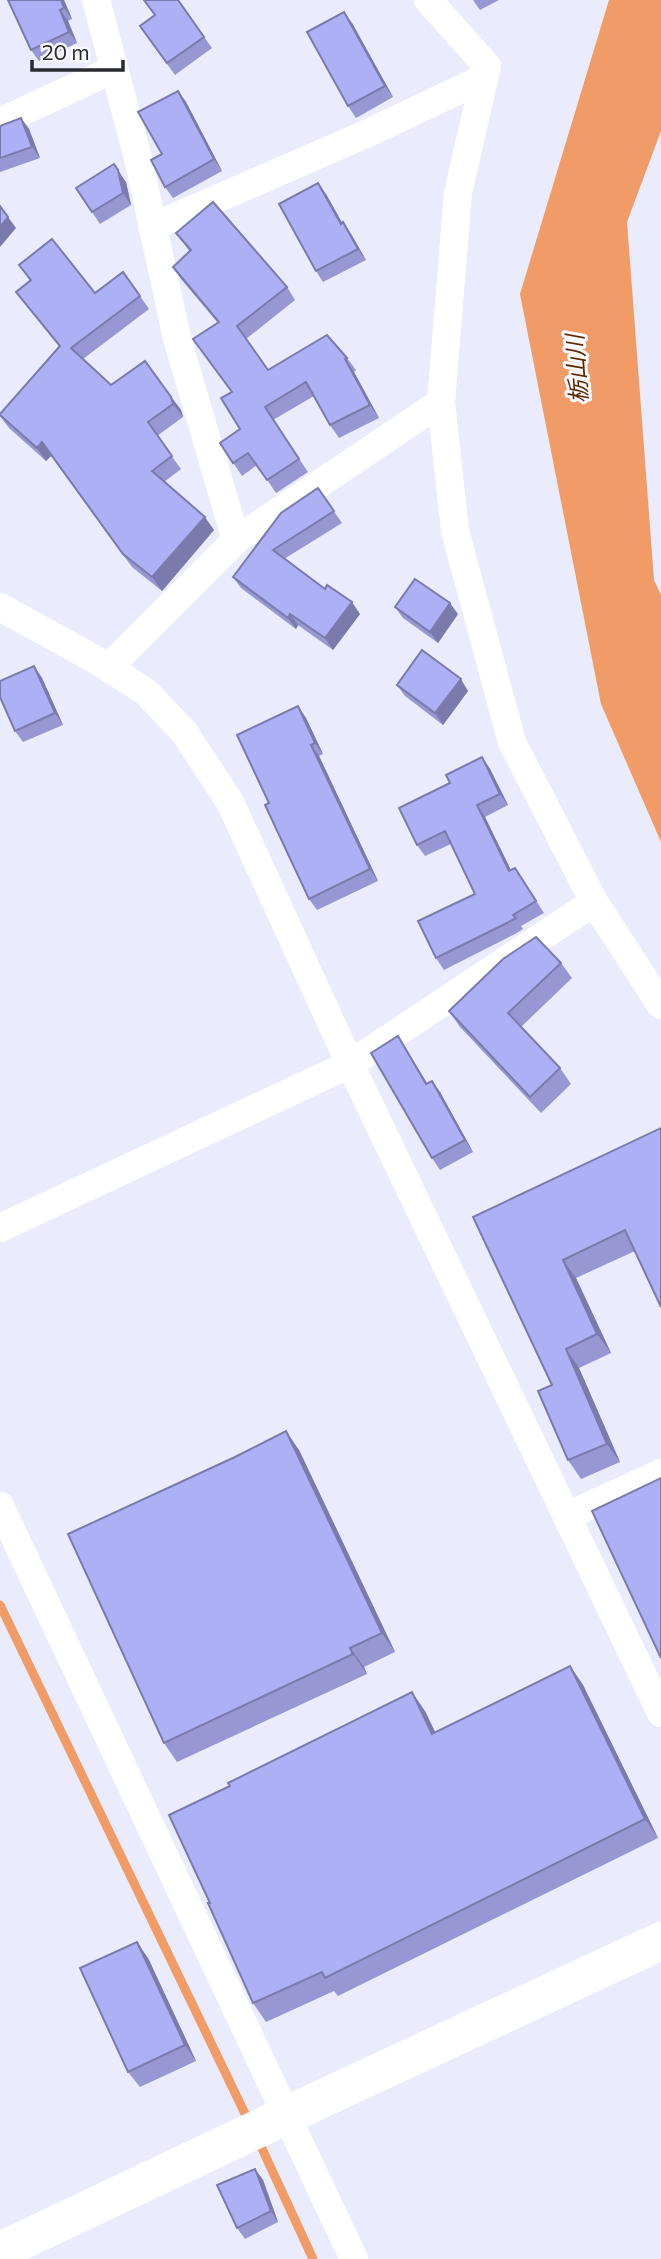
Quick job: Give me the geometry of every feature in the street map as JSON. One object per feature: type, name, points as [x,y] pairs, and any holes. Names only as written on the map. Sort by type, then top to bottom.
[{"type":"street","points":[[96,0],[138,158],[177,338],[236,540]]},
{"type":"street","points":[[428,0],[487,66],[458,192],[441,402],[455,531],[512,742],[594,902],[661,1005]]},
{"type":"street","points":[[0,122],[114,68]]},
{"type":"street","points":[[152,227],[366,134],[484,78]]},
{"type":"street","points":[[108,668],[236,540],[441,402]]},
{"type":"street","points":[[0,607],[146,692],[184,732],[230,802],[350,1064],[661,1713]]},
{"type":"street","points":[[0,1228],[350,1064],[594,902]]},
{"type":"street","points":[[567,1516],[661,1473]]},
{"type":"street","points":[[0,1506],[354,2259]]},
{"type":"street","points":[[0,2251],[661,1941]]},
{"type":"water","name":"栃山川","points":[[609,0],[661,0],[661,131],[627,222],[654,580],[661,595],[661,842],[601,704],[520,294]]},
{"type":"building","points":[[8,0],[61,0],[64,8],[60,10],[69,32],[31,50]]},
{"type":"building","points":[[144,0],[178,0],[204,37],[167,63],[140,26],[155,15]]},
{"type":"building","points":[[344,12],[385,86],[348,106],[307,32]]},
{"type":"building","points":[[178,91],[214,159],[165,187],[151,160],[162,154],[138,112]]},
{"type":"building","points":[[21,118],[32,147],[0,158],[0,126]]},
{"type":"building","points":[[114,164],[123,193],[92,212],[76,188]]},
{"type":"building","points":[[318,183],[358,249],[316,271],[279,204]]},
{"type":"building","points":[[213,202],[287,287],[237,326],[268,370],[327,335],[347,358],[345,359],[370,405],[330,425],[306,382],[265,407],[299,459],[267,480],[248,453],[233,463],[220,443],[240,429],[221,398],[232,392],[193,339],[219,322],[173,267],[191,250],[176,233]]},
{"type":"building","points":[[0,206],[8,217],[0,227]]},
{"type":"building","points":[[52,239],[95,293],[123,272],[140,296],[71,348],[111,385],[145,361],[171,397],[173,404],[148,422],[172,456],[152,471],[205,517],[152,577],[123,554],[42,442],[37,448],[0,415],[60,346],[16,292],[31,280],[19,265]]},
{"type":"building","points":[[318,488],[334,511],[273,550],[325,589],[327,585],[352,602],[325,638],[290,614],[288,618],[233,577],[281,513]]},
{"type":"building","points":[[415,579],[450,603],[430,632],[395,607]]},
{"type":"building","points":[[422,650],[461,679],[435,713],[397,685]]},
{"type":"building","points":[[34,666],[55,713],[15,731],[0,697],[0,681]]},
{"type":"building","points":[[298,706],[315,743],[311,745],[370,869],[309,899],[265,805],[269,803],[237,735]]},
{"type":"building","points":[[482,757],[500,794],[477,805],[509,871],[515,868],[536,901],[513,915],[516,918],[436,958],[418,921],[475,894],[445,831],[417,845],[399,808],[450,783],[446,775]]},
{"type":"building","points":[[536,937],[561,963],[508,1013],[560,1068],[530,1097],[449,1011],[503,959]]},
{"type":"building","points":[[398,1036],[426,1084],[432,1081],[465,1140],[432,1158],[371,1053]]},
{"type":"building","points":[[661,1128],[661,1307],[625,1230],[563,1260],[597,1334],[566,1349],[607,1444],[568,1460],[538,1391],[552,1385],[473,1217]]},
{"type":"building","points":[[286,1431],[382,1633],[350,1648],[353,1654],[164,1743],[68,1534]]},
{"type":"building","points":[[661,1478],[661,1658],[592,1511]]},
{"type":"building","points":[[570,1666],[645,1819],[325,1978],[322,1972],[253,2003],[169,1815],[412,1692],[432,1734]]},
{"type":"building","points":[[137,1942],[185,2045],[128,2072],[80,1968]]},
{"type":"building","points":[[255,2169],[271,2211],[237,2228],[217,2185]]},
{"type":"waterway","points":[[0,1605],[250,2124]]},
{"type":"waterway","points":[[258,2140],[313,2259]]}]
